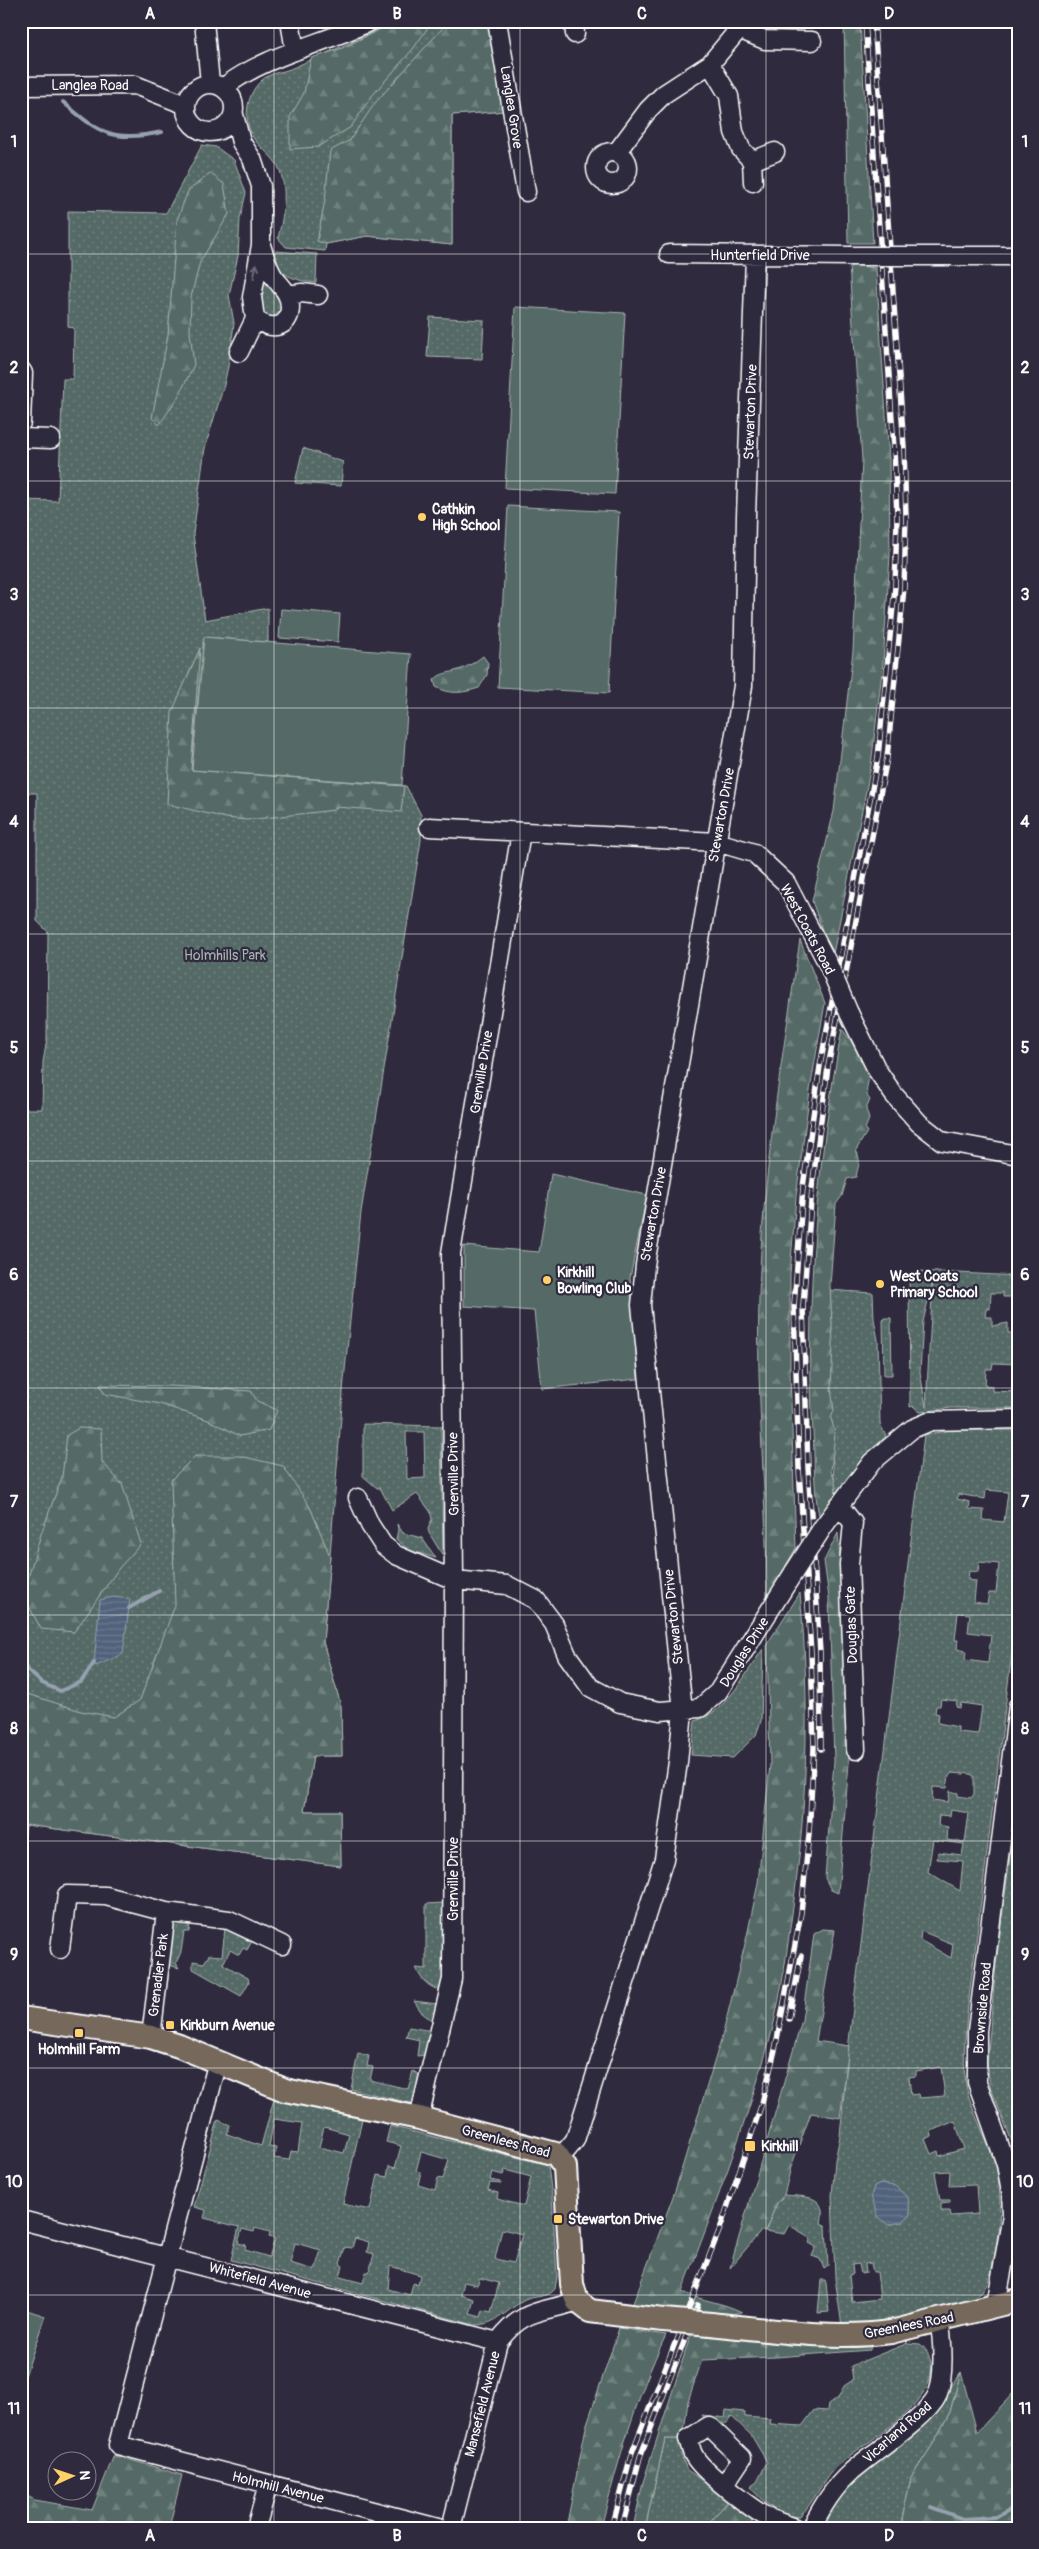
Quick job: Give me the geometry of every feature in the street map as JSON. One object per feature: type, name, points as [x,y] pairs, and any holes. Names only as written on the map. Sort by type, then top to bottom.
[{"type":"main road","name":"Greenlees Road","points":[[21,2018],[151,2037],[218,2061],[285,2090],[419,2118],[550,2151],[560,2158],[565,2167],[572,2284],[577,2301],[590,2311],[663,2320],[849,2336],[891,2332],[1018,2300]]},
{"type":"street","points":[[204,21],[217,85],[230,93],[235,104],[234,115],[241,142],[252,159],[261,186],[261,245],[252,297],[255,319],[239,352]]},
{"type":"street","points":[[290,21],[295,51]]},
{"type":"street","points":[[241,142],[215,132],[204,132],[191,123],[186,112],[190,93],[201,85],[217,85],[233,80],[295,51],[371,21]]},
{"type":"street","name":"Langlea Grove","points":[[498,21],[526,192]]},
{"type":"street","points":[[616,153],[648,110],[664,94],[710,64],[740,25],[765,40],[812,41]]},
{"type":"street","points":[[710,64],[729,96],[734,132],[741,149],[752,161],[753,182]]},
{"type":"street","name":"Langlea Road","points":[[21,86],[134,85],[178,102],[187,101]]},
{"type":"street","points":[[215,132],[230,123],[234,115]]},
{"type":"street","points":[[752,161],[775,152]]},
{"type":"street","points":[[255,319],[263,325],[274,327],[284,324],[289,318],[290,307],[288,295],[273,276],[261,245]]},
{"type":"street","name":"Hunterfield Drive","points":[[669,254],[1018,256]]},
{"type":"street","name":"Stewarton Drive","points":[[560,2158],[575,2140],[664,1860],[678,1762],[682,1711],[641,1305],[645,1265],[743,686],[746,506],[755,255]]},
{"type":"street","points":[[288,295],[302,293],[318,295]]},
{"type":"street","points":[[21,370],[21,423]]},
{"type":"street","points":[[21,438],[51,439]]},
{"type":"street","name":"West Coats Road","points":[[429,827],[716,842],[754,853],[786,883],[829,966],[849,1014],[877,1070],[894,1095],[919,1123],[942,1141],[1018,1155]]},
{"type":"street","name":"Grenville Drive","points":[[419,2118],[452,1979],[454,1580],[451,1253],[521,832]]},
{"type":"street","name":"Douglas Drive","points":[[358,1498],[370,1525],[383,1545],[396,1555],[454,1580],[507,1585],[536,1600],[554,1624],[567,1655],[590,1687],[620,1703],[660,1711],[682,1711],[700,1708],[718,1692],[823,1527],[872,1462],[912,1429],[931,1421],[1018,1419]]},
{"type":"street","name":"Douglas Gate","points":[[839,1505],[853,1523],[849,1564],[856,1750]]},
{"type":"street","name":"Brownside Road","points":[[996,2305],[1012,2215],[1011,2191],[1006,2164],[978,2082],[977,2039],[1014,1765],[1018,1706]]},
{"type":"street","points":[[60,1949],[67,1895],[106,1896],[166,1912],[229,1920],[282,1945]]},
{"type":"street","name":"Grenadier Park","points":[[151,2037],[166,1912]]},
{"type":"street","points":[[168,2256],[218,2061]]},
{"type":"street","name":"Whitefield Avenue","points":[[21,2220],[168,2256],[498,2342]]},
{"type":"street","name":"Holmhill Avenue","points":[[168,2256],[118,2445],[438,2528]]},
{"type":"street","name":"Mansefield Avenue","points":[[451,2528],[498,2342],[511,2324],[533,2312],[577,2301]]},
{"type":"street","name":"Vicarland Road","points":[[811,2528],[831,2492],[850,2472],[926,2410],[937,2396],[943,2359],[939,2320]]},
{"type":"street","points":[[256,2528],[268,2485]]},
{"type":"street","points":[[724,2485],[769,2518],[796,2528]]},
{"type":"green space","points":[[397,21],[492,21],[506,111],[452,115],[452,245],[367,236],[326,244],[325,251],[286,247],[278,238],[284,205],[282,179],[278,166],[257,143],[250,131],[247,113],[251,95],[261,81],[268,76],[290,69]]},
{"type":"green space","points":[[397,21],[436,21],[429,26],[413,49],[371,97],[351,127],[318,147],[290,149],[290,117],[304,93],[311,58],[340,49]]},
{"type":"green space","points":[[449,21],[492,21],[506,111],[452,115],[452,245],[367,236],[326,244],[317,241],[325,200],[330,151],[350,140],[375,103]]},
{"type":"green space","points":[[844,21],[860,21],[873,243],[848,243]]},
{"type":"green space","name":"Holmhills Park","points":[[202,145],[216,147],[234,160],[246,193],[240,219],[238,256],[229,295],[234,323],[230,357],[224,385],[205,448],[193,534],[205,620],[268,608],[268,642],[204,637],[191,770],[406,786],[421,815],[421,840],[361,1212],[344,1380],[323,1642],[341,1706],[342,1756],[313,1756],[304,1811],[340,1811],[341,1866],[26,1825],[21,1862],[21,1109],[42,1109],[43,1062],[47,1039],[48,932],[37,921],[37,793],[21,793],[21,500],[58,501],[63,379],[73,379],[74,328],[68,327],[68,211],[166,213]]},
{"type":"green space","points":[[210,173],[224,184],[229,214],[200,262],[191,297],[190,332],[194,365],[177,399],[159,425],[152,418],[168,335],[177,220],[188,191]]},
{"type":"green space","points":[[275,251],[317,254],[316,283],[301,281],[281,271],[277,266]]},
{"type":"green space","points":[[849,265],[876,268],[889,459],[890,556],[883,663],[871,766],[832,959],[812,901],[834,811],[853,651],[862,460]]},
{"type":"green space","points":[[264,276],[281,300],[281,309],[274,317],[265,317],[258,306]]},
{"type":"green space","points":[[515,307],[625,313],[615,494],[505,488]]},
{"type":"green space","points":[[430,317],[484,320],[482,359],[427,357]]},
{"type":"green space","points":[[303,448],[343,462],[341,486],[295,483]]},
{"type":"green space","points":[[508,506],[619,512],[609,693],[498,687]]},
{"type":"green space","points":[[281,609],[340,614],[338,642],[279,638]]},
{"type":"green space","points":[[204,637],[411,654],[402,785],[192,770]]},
{"type":"green space","points":[[200,648],[191,770],[404,786],[401,812],[336,807],[335,810],[247,820],[226,818],[167,804],[172,712]]},
{"type":"green space","points":[[483,656],[488,663],[487,675],[479,688],[457,692],[436,687],[434,680],[439,676],[466,667]]},
{"type":"green space","points":[[800,940],[825,1003],[810,1090],[796,1197],[790,1274],[790,1373],[796,1548],[767,1599],[758,1335],[761,1252],[774,1118]]},
{"type":"green space","points":[[842,1029],[868,1072],[867,1093],[870,1100],[866,1109],[869,1119],[865,1129],[867,1132],[856,1150],[859,1161],[856,1177],[847,1179],[842,1196],[836,1204],[830,1286],[833,1344],[831,1389],[834,1411],[831,1418],[835,1433],[831,1471],[835,1480],[836,1494],[833,1501],[819,1515],[815,1484],[811,1381],[812,1280],[820,1179],[833,1079]]},
{"type":"green space","name":"Kirkhill Bowling Club","points":[[551,1174],[647,1195],[630,1278],[638,1379],[542,1389],[534,1311],[464,1306],[464,1246],[539,1252]]},
{"type":"green space","points":[[918,1271],[1018,1276],[1018,1297],[1003,1297],[1003,1293],[991,1293],[990,1309],[986,1309],[985,1317],[992,1317],[992,1326],[1008,1323],[1008,1333],[1018,1333],[1018,1364],[993,1363],[992,1369],[986,1369],[985,1385],[992,1386],[992,1391],[1018,1392],[1018,1408],[951,1408],[920,1412],[913,1406],[910,1407],[909,1275],[917,1275]],"holes":[[[933,1279],[926,1407],[920,1372],[923,1322]]]},
{"type":"green space","points":[[828,1290],[873,1293],[874,1319],[878,1340],[880,1424],[886,1436],[862,1460],[835,1494],[830,1422]]},
{"type":"green space","points":[[883,1318],[891,1318],[892,1375],[884,1375]]},
{"type":"green space","points":[[100,1385],[171,1386],[251,1391],[257,1401],[277,1410],[269,1430],[240,1436],[208,1420],[160,1404],[105,1394]]},
{"type":"green space","points":[[363,1424],[441,1426],[443,1556],[429,1533],[428,1529],[432,1519],[430,1511],[417,1494],[392,1510],[380,1488],[377,1488],[363,1476]],"holes":[[[406,1432],[424,1432],[425,1478],[407,1479]]]},
{"type":"green space","points":[[79,1428],[101,1429],[102,1462],[122,1484],[141,1544],[119,1568],[74,1632],[41,1629],[23,1595],[41,1534],[62,1477],[67,1435]]},
{"type":"green space","points":[[950,1430],[1018,1430],[1018,1604],[967,2014],[964,2052],[967,2090],[993,2157],[999,2182],[999,2220],[992,2268],[985,2288],[978,2296],[969,2301],[935,2310],[892,2319],[842,2326],[835,2278],[832,2196],[835,2160],[840,2136],[849,2041],[924,1435]],"holes":[[[986,1490],[1008,1492],[1004,1522],[983,1520],[984,1510],[969,1509],[970,1502],[957,1499],[958,1494],[985,1499]],[[979,1562],[999,1564],[996,1593],[989,1593],[987,1604],[974,1602],[976,1581],[968,1580],[969,1571],[978,1572]],[[958,1613],[970,1614],[968,1632],[991,1635],[988,1663],[965,1660],[966,1651],[957,1649],[958,1640],[955,1640]],[[941,1699],[957,1701],[956,1707],[960,1708],[961,1703],[982,1706],[978,1734],[958,1732],[958,1727],[938,1723],[939,1714],[935,1713],[936,1706],[940,1706]],[[966,1772],[974,1776],[974,1794],[971,1798],[958,1796],[958,1793],[950,1791],[948,1802],[932,1800],[933,1787],[947,1788],[949,1776],[952,1773],[964,1774]],[[951,1810],[969,1813],[965,1842],[947,1840],[948,1827],[938,1825],[939,1815],[950,1816]],[[933,1840],[964,1844],[962,1855],[938,1852],[937,1859],[963,1861],[960,1891],[928,1872]],[[921,1931],[953,1944],[951,1958],[920,1940]],[[941,2067],[945,2096],[919,2098],[918,2094],[911,2095],[909,2077],[916,2076],[916,2071]],[[955,2121],[964,2149],[939,2156],[938,2151],[931,2154],[925,2139],[932,2136],[931,2131]],[[950,2171],[949,2186],[976,2185],[978,2214],[951,2216],[950,2211],[941,2211],[941,2204],[950,2203],[950,2200],[940,2200],[935,2172]],[[871,2263],[873,2272],[877,2272],[880,2299],[852,2302],[849,2275],[853,2274],[852,2265],[859,2264],[861,2274],[866,2273],[865,2264]]]},
{"type":"green space","points":[[195,1456],[240,1456],[283,1466],[310,1507],[330,1556],[323,1642],[341,1706],[342,1756],[313,1756],[304,1811],[340,1811],[341,1866],[26,1825],[25,1835],[21,1834],[21,1692],[81,1711],[114,1717],[140,1700],[175,1605],[171,1480]]},
{"type":"green space","points":[[397,1524],[403,1533],[422,1538],[436,1558],[408,1550],[396,1539]]},
{"type":"green space","points":[[838,1533],[847,1646],[849,1763],[838,1893],[831,1890],[825,1878],[834,1761],[829,1598],[824,1561]]},
{"type":"green space","points":[[800,1593],[806,1719],[804,1802],[796,1886],[781,1987],[768,2046],[749,2108],[717,2201],[682,2292],[742,2312],[732,2314],[632,2306],[675,2191],[723,2033],[747,1936],[758,1883],[770,1765],[767,1644]]},
{"type":"green space","points":[[763,1649],[761,1721],[756,1735],[733,1758],[691,1755],[695,1721],[717,1709],[726,1701]]},
{"type":"green space","points":[[1018,1795],[1018,2157],[990,2086],[987,2062],[996,1964]]},
{"type":"green space","points":[[444,1903],[444,1972],[440,1991],[425,1982],[416,1968],[426,1969],[426,1904]]},
{"type":"green space","points":[[190,1923],[189,1932],[184,1932],[181,1952],[176,1963],[179,1968],[169,1965],[172,1930],[174,1924]]},
{"type":"green space","points":[[225,1928],[252,1941],[247,1950],[243,1948],[239,1955],[230,1950],[223,1964],[248,1978],[249,1982],[241,1996],[193,1969],[193,1961],[204,1963],[209,1955],[222,1956]]},
{"type":"green space","points":[[823,1929],[835,1930],[816,2041],[849,2046],[840,2118],[811,2113],[791,2167],[784,2195],[777,2203],[765,2231],[762,2230],[730,2268],[802,2020],[814,1934]]},
{"type":"green space","points":[[414,2001],[437,2004],[434,2022],[422,2013]]},
{"type":"green space","points":[[409,2027],[432,2031],[425,2055],[417,2056],[419,2040],[406,2037]]},
{"type":"green space","points":[[358,2053],[369,2056],[367,2066],[373,2067],[370,2080],[408,2089],[413,2071],[421,2076],[415,2104],[351,2089]]},
{"type":"green space","points":[[274,2099],[362,2119],[343,2204],[370,2210],[378,2175],[387,2177],[389,2166],[395,2168],[401,2146],[386,2142],[390,2126],[548,2165],[557,2277],[555,2289],[545,2296],[525,2300],[490,2322],[475,2325],[231,2260],[239,2227],[204,2218],[206,2210],[194,2207],[218,2120],[230,2125],[227,2134],[261,2146]],"holes":[[[274,2119],[302,2123],[298,2152],[291,2151],[289,2160],[274,2158],[276,2148],[269,2147]],[[324,2127],[349,2134],[344,2153],[319,2147]],[[421,2152],[449,2160],[443,2179],[438,2178],[435,2190],[418,2185],[421,2172],[416,2171]],[[505,2170],[531,2177],[524,2206],[497,2199],[498,2193],[488,2190],[490,2183],[501,2184],[501,2182],[490,2180],[492,2172],[503,2175]],[[255,2228],[270,2232],[269,2237],[275,2239],[269,2257],[245,2250],[246,2245],[238,2243],[242,2229],[254,2232]],[[502,2229],[522,2234],[514,2263],[495,2259]],[[355,2238],[369,2242],[367,2252],[374,2254],[369,2272],[366,2272],[363,2283],[340,2277],[343,2266],[340,2264],[345,2247],[352,2248]],[[295,2243],[321,2250],[315,2270],[290,2263]],[[390,2266],[420,2275],[418,2284],[413,2283],[410,2295],[388,2289]],[[480,2278],[499,2283],[491,2312],[483,2310],[481,2317],[470,2314],[474,2299],[461,2295],[464,2282],[477,2285]]]},
{"type":"green space","points":[[784,2195],[807,2197],[818,2202],[821,2207],[821,2223],[826,2226],[828,2266],[824,2269],[820,2259],[812,2256],[816,2247],[809,2243],[811,2238],[789,2225],[784,2234],[765,2231],[777,2203]]},
{"type":"green space","points":[[821,2280],[825,2280],[826,2283],[829,2312],[818,2313]]},
{"type":"green space","points":[[21,2308],[45,2316],[21,2388]]},
{"type":"green space","points":[[619,2328],[666,2335],[637,2406],[614,2478],[601,2528],[566,2528],[586,2427]]},
{"type":"green space","points":[[693,2328],[871,2342],[870,2350],[702,2360],[688,2401],[683,2439],[665,2439],[645,2528],[633,2528],[643,2482]]},
{"type":"green space","points":[[908,2343],[920,2344],[926,2350],[931,2363],[930,2380],[922,2395],[895,2423],[846,2458],[834,2469],[800,2516],[786,2515],[772,2508],[750,2487],[757,2482],[767,2462],[751,2435],[731,2416],[727,2424],[709,2424],[702,2415],[725,2418],[726,2410],[744,2412],[745,2417],[771,2419],[770,2424],[802,2426],[814,2410],[827,2411],[828,2405],[839,2397],[844,2386],[853,2380],[851,2366]]},
{"type":"green space","points":[[961,2372],[950,2412],[933,2444],[911,2478],[900,2528],[824,2528],[840,2493],[922,2427],[942,2406],[951,2385]]},
{"type":"green space","points":[[961,2372],[977,2432],[1018,2388],[1018,2528],[900,2528],[911,2478],[933,2444],[950,2412]]},
{"type":"green space","points":[[665,2439],[683,2439],[681,2455],[687,2470],[730,2499],[704,2528],[645,2528]]},
{"type":"green space","points":[[114,2455],[182,2475],[169,2528],[21,2528],[21,2493],[35,2500],[92,2510],[95,2502],[98,2502],[98,2495]]},
{"type":"green space","points":[[730,2499],[750,2511],[753,2528],[704,2528]]},
{"type":"water","points":[[113,1597],[130,1599],[123,1654],[96,1666],[94,1663],[100,1600]]},
{"type":"water","points":[[881,2184],[895,2186],[908,2198],[910,2215],[902,2222],[888,2225],[878,2216],[871,2196],[874,2187]]},
{"type":"waterway","points":[[63,102],[87,122],[108,133],[131,136],[162,132]]},
{"type":"waterway","points":[[129,1608],[159,1591]]},
{"type":"waterway","points":[[21,1664],[42,1683],[60,1691],[81,1682],[94,1663]]},
{"type":"waterway","points":[[931,2507],[963,2519],[995,2517],[1018,2506]]},
{"type":"railway","points":[[612,2528],[631,2455],[721,2226],[762,2103],[775,2050],[801,1913],[809,1834],[814,1748],[811,1653],[799,1469],[794,1306],[803,1187],[820,1066],[878,757],[895,587],[897,517],[894,448],[865,21]]},
{"type":"railway","points":[[821,1749],[820,1652],[808,1468],[803,1306],[812,1188],[828,1067],[887,758],[904,588],[906,517],[904,447],[874,21]]},
{"type":"railway","points":[[789,2019],[801,1956]]},
{"type":"railway","points":[[622,2528],[640,2457],[698,2305]]},
{"type":"place","name":"Cathkin High School","points":[[422,517]]},
{"type":"place","name":"Kirkhill Bowling Club","points":[[547,1280]]},
{"type":"place","name":"West Coats Primary School","points":[[880,1284]]},
{"type":"place","name":"Kirkburn Avenue","points":[[170,2025]]},
{"type":"place","name":"Holmhill Farm","points":[[79,2033]]},
{"type":"place","name":"Kirkhill","points":[[750,2146]]},
{"type":"place","name":"Stewarton Drive","points":[[558,2219]]}]
